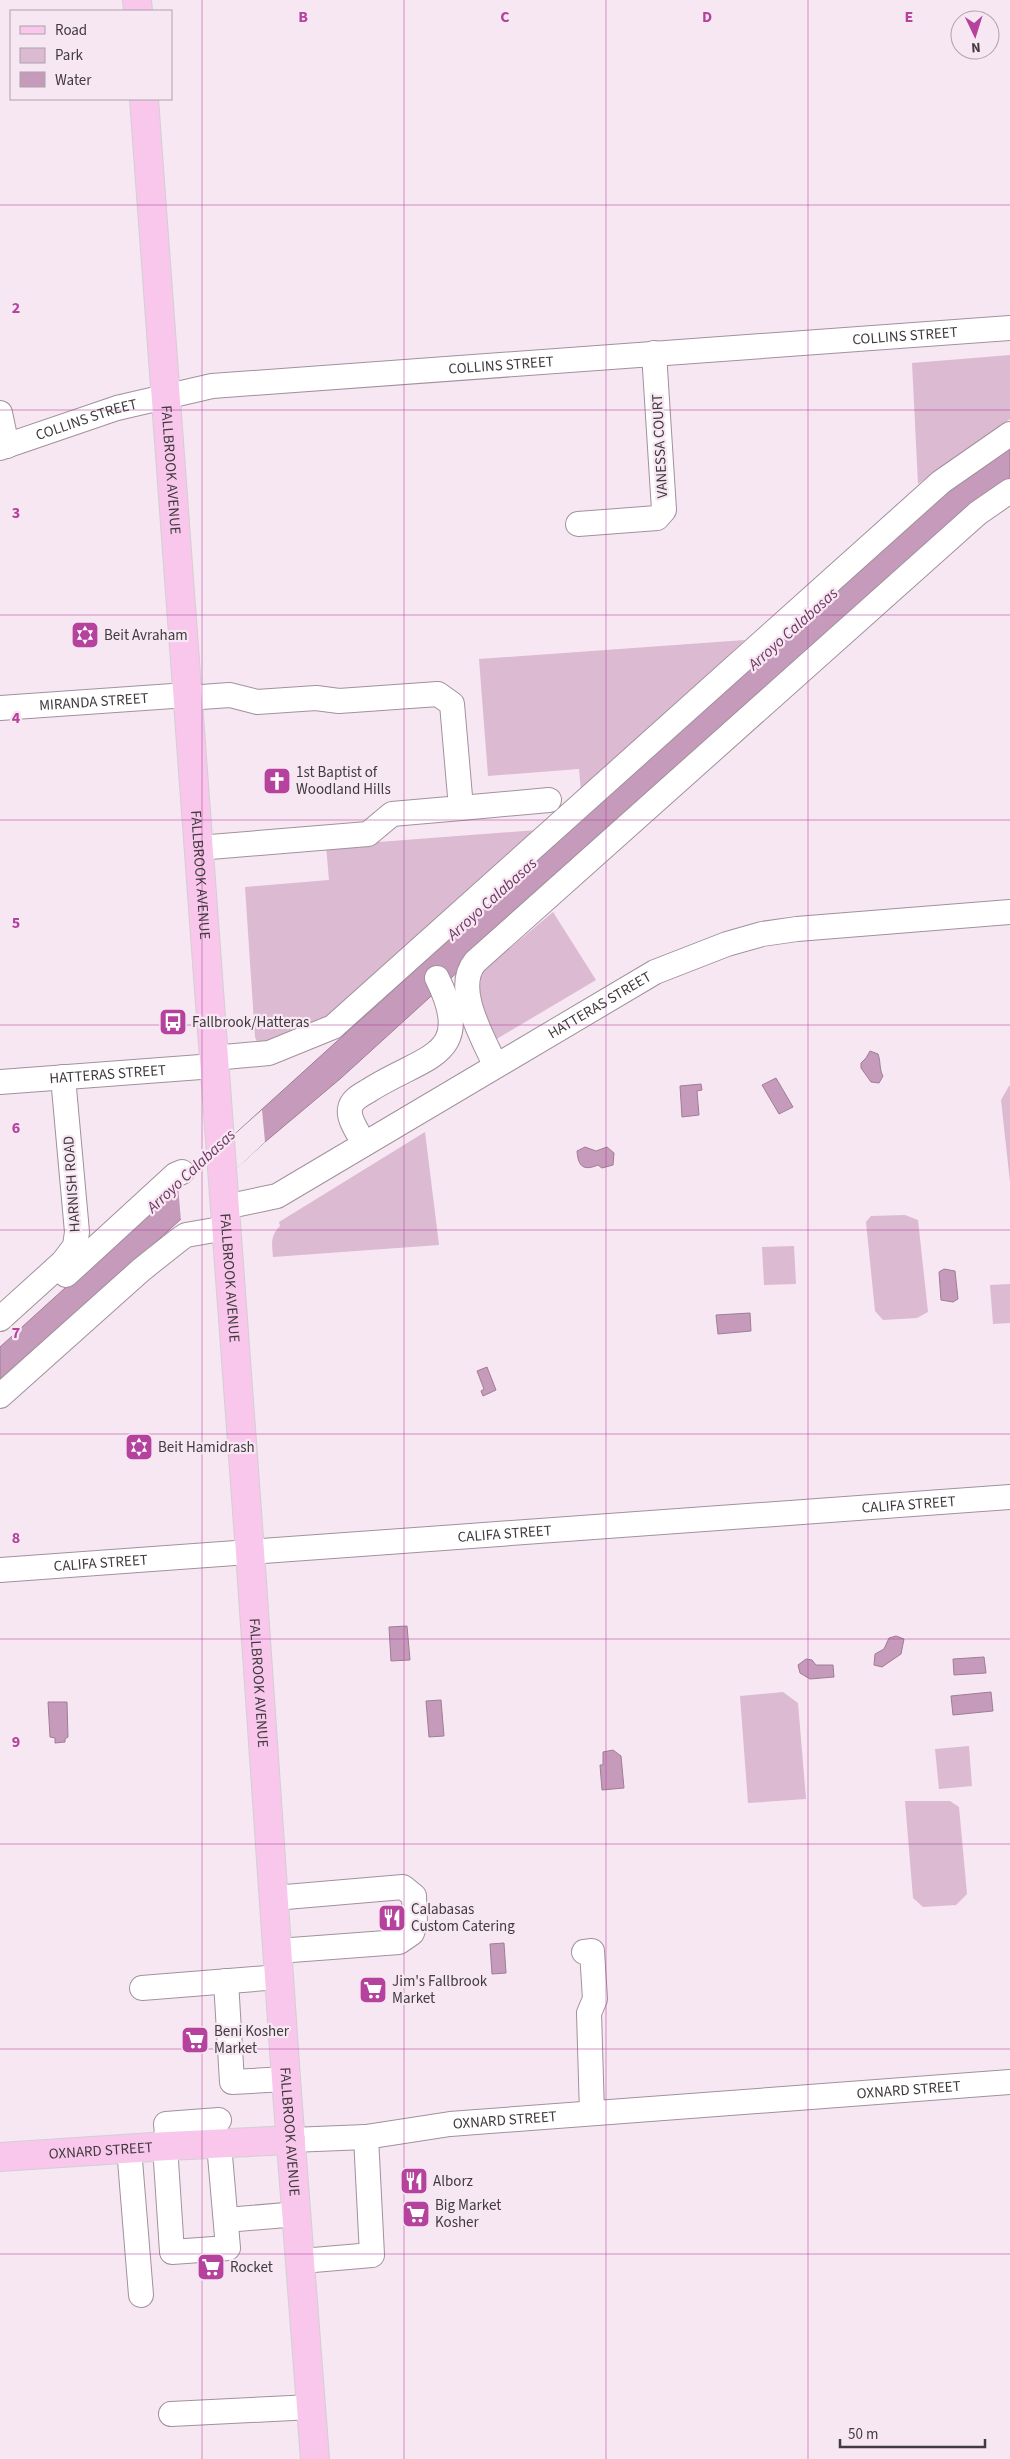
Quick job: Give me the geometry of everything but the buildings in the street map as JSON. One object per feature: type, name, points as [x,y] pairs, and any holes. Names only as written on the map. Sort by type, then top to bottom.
[{"type":"main road","name":"FALLBROOK AVENUE","points":[[144,100],[315,2459]]},
{"type":"main road","name":"OXNARD STREET","points":[[0,2157],[167,2146],[219,2132],[291,2140]]},
{"type":"street","name":"COLLINS STREET","points":[[3,447],[117,408],[212,386],[1010,328]]},
{"type":"street","name":"VANESSA COURT","points":[[578,524],[657,518],[664,510],[654,353]]},
{"type":"street","points":[[0,413],[3,447]]},
{"type":"street","name":"HATTERAS STREET","points":[[0,1082],[214,1062],[269,1053],[332,1028],[941,482],[1010,434]]},
{"type":"street","points":[[495,1066],[468,999],[467,978],[475,962],[978,513],[1010,491]]},
{"type":"street","name":"MIRANDA STREET","points":[[0,708],[187,696],[230,695],[258,702],[316,698],[340,701],[438,694],[452,704],[461,808]]},
{"type":"street","points":[[198,848],[292,842],[368,834],[392,814],[549,800]]},
{"type":"street","name":"HATTERAS STREET","points":[[0,1396],[141,1270],[224,1206],[276,1196],[655,972],[727,944],[762,934],[797,929],[1010,912]]},
{"type":"street","points":[[364,1144],[350,1116],[350,1108],[354,1100],[388,1078],[442,1048],[450,1035],[452,1019],[448,1000],[437,978]]},
{"type":"street","name":"HARNISH ROAD","points":[[0,1319],[63,1262],[75,1246],[77,1232],[63,1077]]},
{"type":"street","points":[[0,1336],[175,1175],[182,1172]]},
{"type":"street","name":"CALIFA STREET","points":[[0,1570],[1010,1498]]},
{"type":"street","points":[[142,1988],[226,1981],[278,1964],[399,1942],[412,1933],[415,1924],[414,1896],[403,1888],[274,1898]]},
{"type":"street","points":[[584,1952],[592,1951],[595,1999],[589,2012],[592,2113]]},
{"type":"street","points":[[226,1981],[232,2082],[286,2079]]},
{"type":"street","name":"OXNARD STREET","points":[[291,2140],[366,2137],[450,2124],[1010,2082]]},
{"type":"street","points":[[167,2146],[172,2252],[228,2248],[219,2132]]},
{"type":"street","points":[[302,2261],[372,2255],[366,2137]]},
{"type":"street","points":[[129,2148],[141,2295]]},
{"type":"street","points":[[226,2220],[298,2214]]},
{"type":"street","points":[[171,2414],[312,2407]]},
{"type":"green space","points":[[1010,355],[1010,419],[918,484],[912,363]]},
{"type":"green space","points":[[745,640],[581,792],[579,769],[488,776],[479,659]]},
{"type":"green space","points":[[538,830],[327,1022],[259,1047],[255,1037],[245,887],[329,880],[326,846]]},
{"type":"green space","points":[[553,912],[596,980],[495,1040],[478,994],[482,972]]},
{"type":"green space","points":[[1010,1086],[1010,1182],[1001,1100]]},
{"type":"green space","points":[[425,1132],[439,1245],[273,1257],[272,1240],[280,1226],[279,1222]]},
{"type":"green space","points":[[905,1215],[918,1220],[928,1312],[917,1318],[883,1320],[875,1311],[866,1222],[871,1216]]},
{"type":"green space","points":[[794,1246],[796,1284],[764,1285],[762,1247]]},
{"type":"green space","points":[[1010,1284],[1010,1323],[993,1324],[990,1285]]},
{"type":"green space","points":[[783,1692],[798,1703],[806,1799],[748,1803],[740,1696]]},
{"type":"green space","points":[[969,1746],[972,1786],[939,1789],[935,1749]]},
{"type":"green space","points":[[905,1801],[950,1801],[959,1807],[967,1894],[956,1905],[923,1907],[913,1898]]},
{"type":"water","name":"Arroyo Calabasas","points":[[1010,446],[1010,482],[914,557],[340,1079],[265,1142],[0,1385],[0,1347],[864,563],[964,478]]},
{"type":"water","points":[[870,1051],[878,1054],[879,1057],[883,1076],[879,1083],[871,1082],[861,1068],[861,1063]]},
{"type":"water","points":[[776,1078],[793,1107],[779,1114],[762,1085]]},
{"type":"water","points":[[701,1084],[702,1090],[697,1091],[699,1115],[682,1117],[680,1086]]},
{"type":"water","points":[[585,1147],[596,1151],[607,1147],[614,1153],[613,1165],[602,1168],[598,1165],[589,1168],[583,1166],[580,1164],[577,1151]]},
{"type":"water","points":[[944,1269],[955,1271],[958,1299],[953,1302],[941,1300],[939,1272]]},
{"type":"water","points":[[750,1313],[751,1331],[718,1334],[716,1315]]},
{"type":"water","points":[[487,1367],[496,1390],[483,1396],[481,1391],[484,1389],[477,1371]]},
{"type":"water","points":[[407,1626],[410,1660],[391,1661],[389,1627]]},
{"type":"water","points":[[896,1636],[904,1639],[901,1654],[882,1667],[874,1665],[875,1654],[884,1649],[889,1638]]},
{"type":"water","points":[[984,1657],[986,1673],[954,1675],[953,1659]]},
{"type":"water","points":[[806,1659],[812,1660],[816,1665],[833,1665],[834,1677],[810,1679],[800,1673],[798,1665]]},
{"type":"water","points":[[991,1692],[993,1711],[953,1715],[951,1696]]},
{"type":"water","points":[[441,1700],[444,1736],[429,1737],[426,1701]]},
{"type":"water","points":[[48,1702],[67,1702],[68,1737],[65,1739],[65,1742],[55,1743],[55,1738],[50,1737]]},
{"type":"water","points":[[613,1750],[621,1756],[624,1788],[602,1790],[600,1765],[603,1765],[603,1752]]},
{"type":"water","points":[[504,1943],[506,1973],[492,1974],[490,1944]]},
{"type":"pier","points":[[262,1110],[265,1142],[181,1221],[178,1185]]},
{"type":"place","name":"Beit Avraham","points":[[85,635]]},
{"type":"place","name":"1st Baptist of Woodland Hills","points":[[277,781]]},
{"type":"place","name":"Fallbrook/Hatteras","points":[[173,1022]]},
{"type":"place","name":"Beit Hamidrash","points":[[139,1447]]},
{"type":"place","name":"Calabasas Custom Catering","points":[[392,1918]]},
{"type":"place","name":"Jim's Fallbrook Market","points":[[373,1990]]},
{"type":"place","name":"Beni Kosher Market","points":[[195,2040]]},
{"type":"place","name":"Alborz","points":[[414,2181]]},
{"type":"place","name":"Big Market Kosher","points":[[416,2214]]},
{"type":"place","name":"Rocket","points":[[211,2267]]}]
